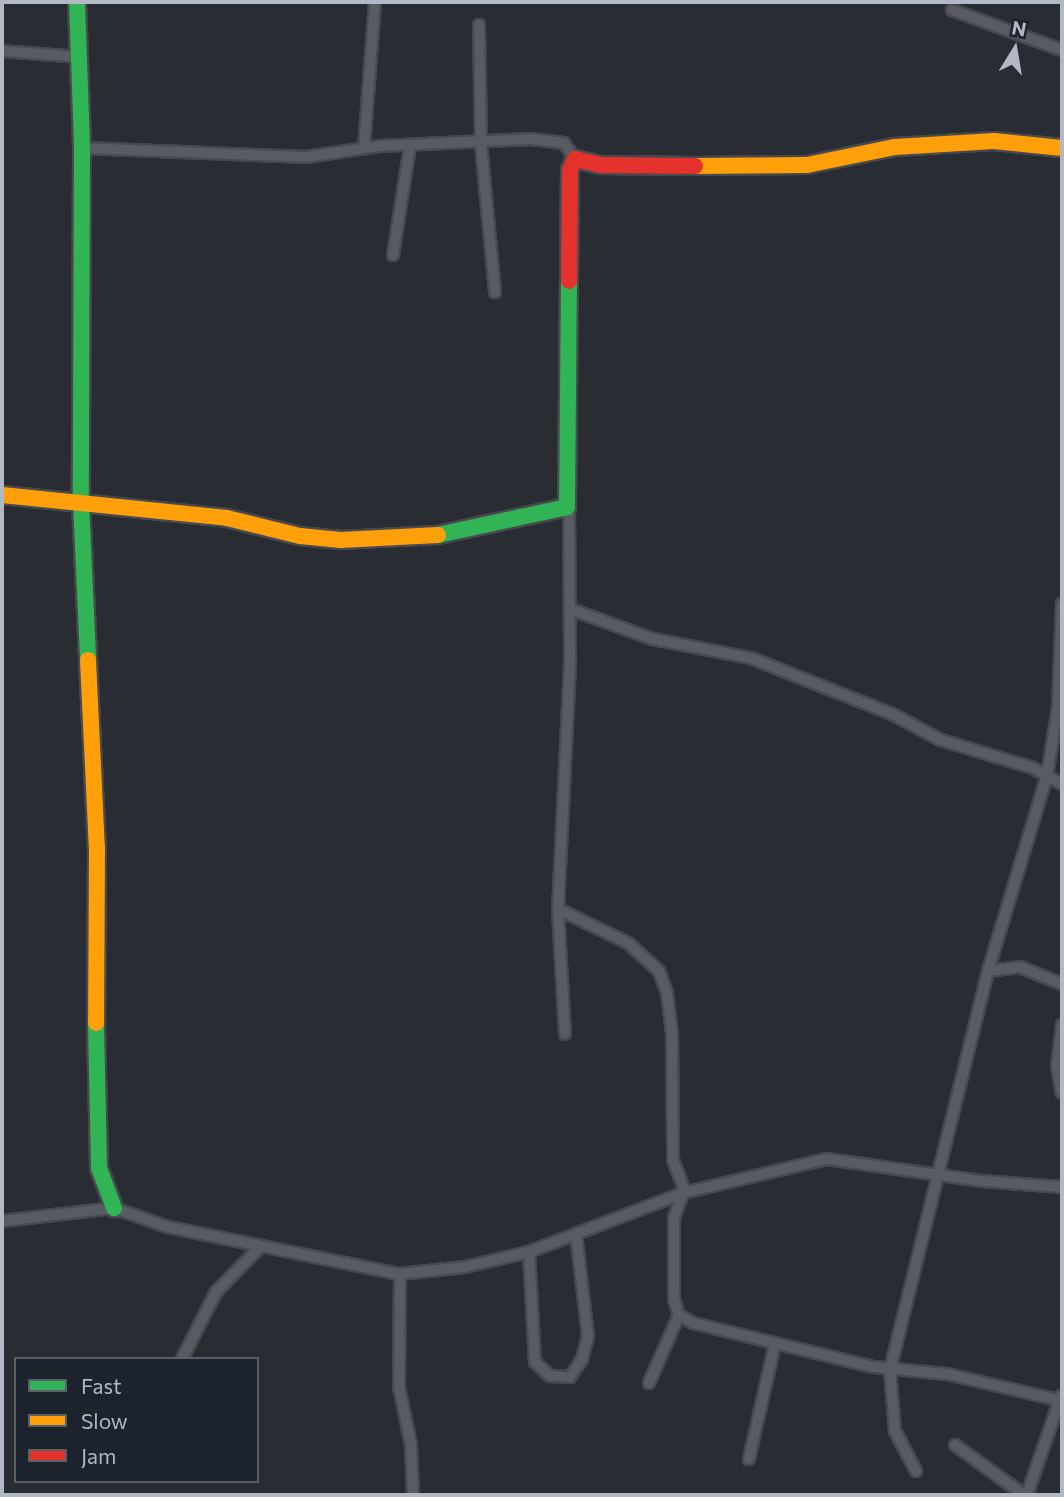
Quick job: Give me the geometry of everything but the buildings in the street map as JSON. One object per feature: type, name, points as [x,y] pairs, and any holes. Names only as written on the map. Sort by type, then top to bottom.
[{"type":"street","points":[[77,2],[82,148],[81,503],[97,848],[97,1134],[99,1168],[114,1208]]},
{"type":"street","points":[[364,148],[375,2]]},
{"type":"street","points":[[952,10],[1062,50]]},
{"type":"street","points":[[479,25],[481,144],[495,292]]},
{"type":"street","points":[[2,51],[80,57]]},
{"type":"street","points":[[82,148],[306,157],[364,148],[549,140],[564,143],[575,159],[600,165],[750,166],[807,165],[895,147],[994,141],[1062,148]]},
{"type":"street","points":[[393,255],[410,147]]},
{"type":"street","points":[[567,507],[570,175],[575,159]]},
{"type":"street","points":[[2,495],[227,518],[300,536],[341,540],[445,535],[567,507],[570,503],[570,609],[558,909],[565,1034]]},
{"type":"street","points":[[916,1471],[895,1431],[890,1370],[941,1175],[988,971],[1047,776],[1060,707],[1062,604]]},
{"type":"street","points":[[570,609],[653,639],[751,658],[892,714],[941,740],[1047,776],[1062,784]]},
{"type":"street","points":[[558,909],[628,943],[659,971],[667,993],[672,1034],[673,1160],[684,1193],[674,1218],[674,1299],[679,1315],[649,1383]]},
{"type":"street","points":[[988,971],[1020,967],[1062,984]]},
{"type":"street","points":[[1062,1025],[1057,1066],[1062,1093]]},
{"type":"street","points":[[2,1221],[114,1208],[168,1227],[400,1274],[465,1267],[529,1252],[684,1193],[827,1159],[941,1175],[1062,1187]]},
{"type":"street","points":[[660,1201],[674,1218]]},
{"type":"street","points":[[529,1252],[535,1362],[551,1376],[570,1377],[583,1359],[588,1336],[576,1234]]},
{"type":"street","points":[[183,1357],[216,1292],[261,1245]]},
{"type":"street","points":[[400,1274],[399,1387],[411,1445],[413,1495]]},
{"type":"street","points":[[679,1315],[723,1332],[890,1370],[947,1374],[1061,1398],[1025,1495],[955,1445]]},
{"type":"street","points":[[750,1460],[775,1344]]},
{"type":"traffic: fast","points":[[77,2],[82,148],[81,503],[88,660]]},
{"type":"traffic: fast","points":[[438,535],[567,507],[569,281]]},
{"type":"traffic: fast","points":[[96,1023],[99,1168],[114,1208]]},
{"type":"traffic: slow","points":[[695,166],[807,165],[895,147],[994,141],[1062,148]]},
{"type":"traffic: slow","points":[[2,495],[227,518],[300,536],[341,540],[438,535]]},
{"type":"traffic: slow","points":[[88,660],[97,848],[96,1023]]},
{"type":"traffic: jam","points":[[569,281],[570,170],[575,159],[600,165],[695,166]]}]
